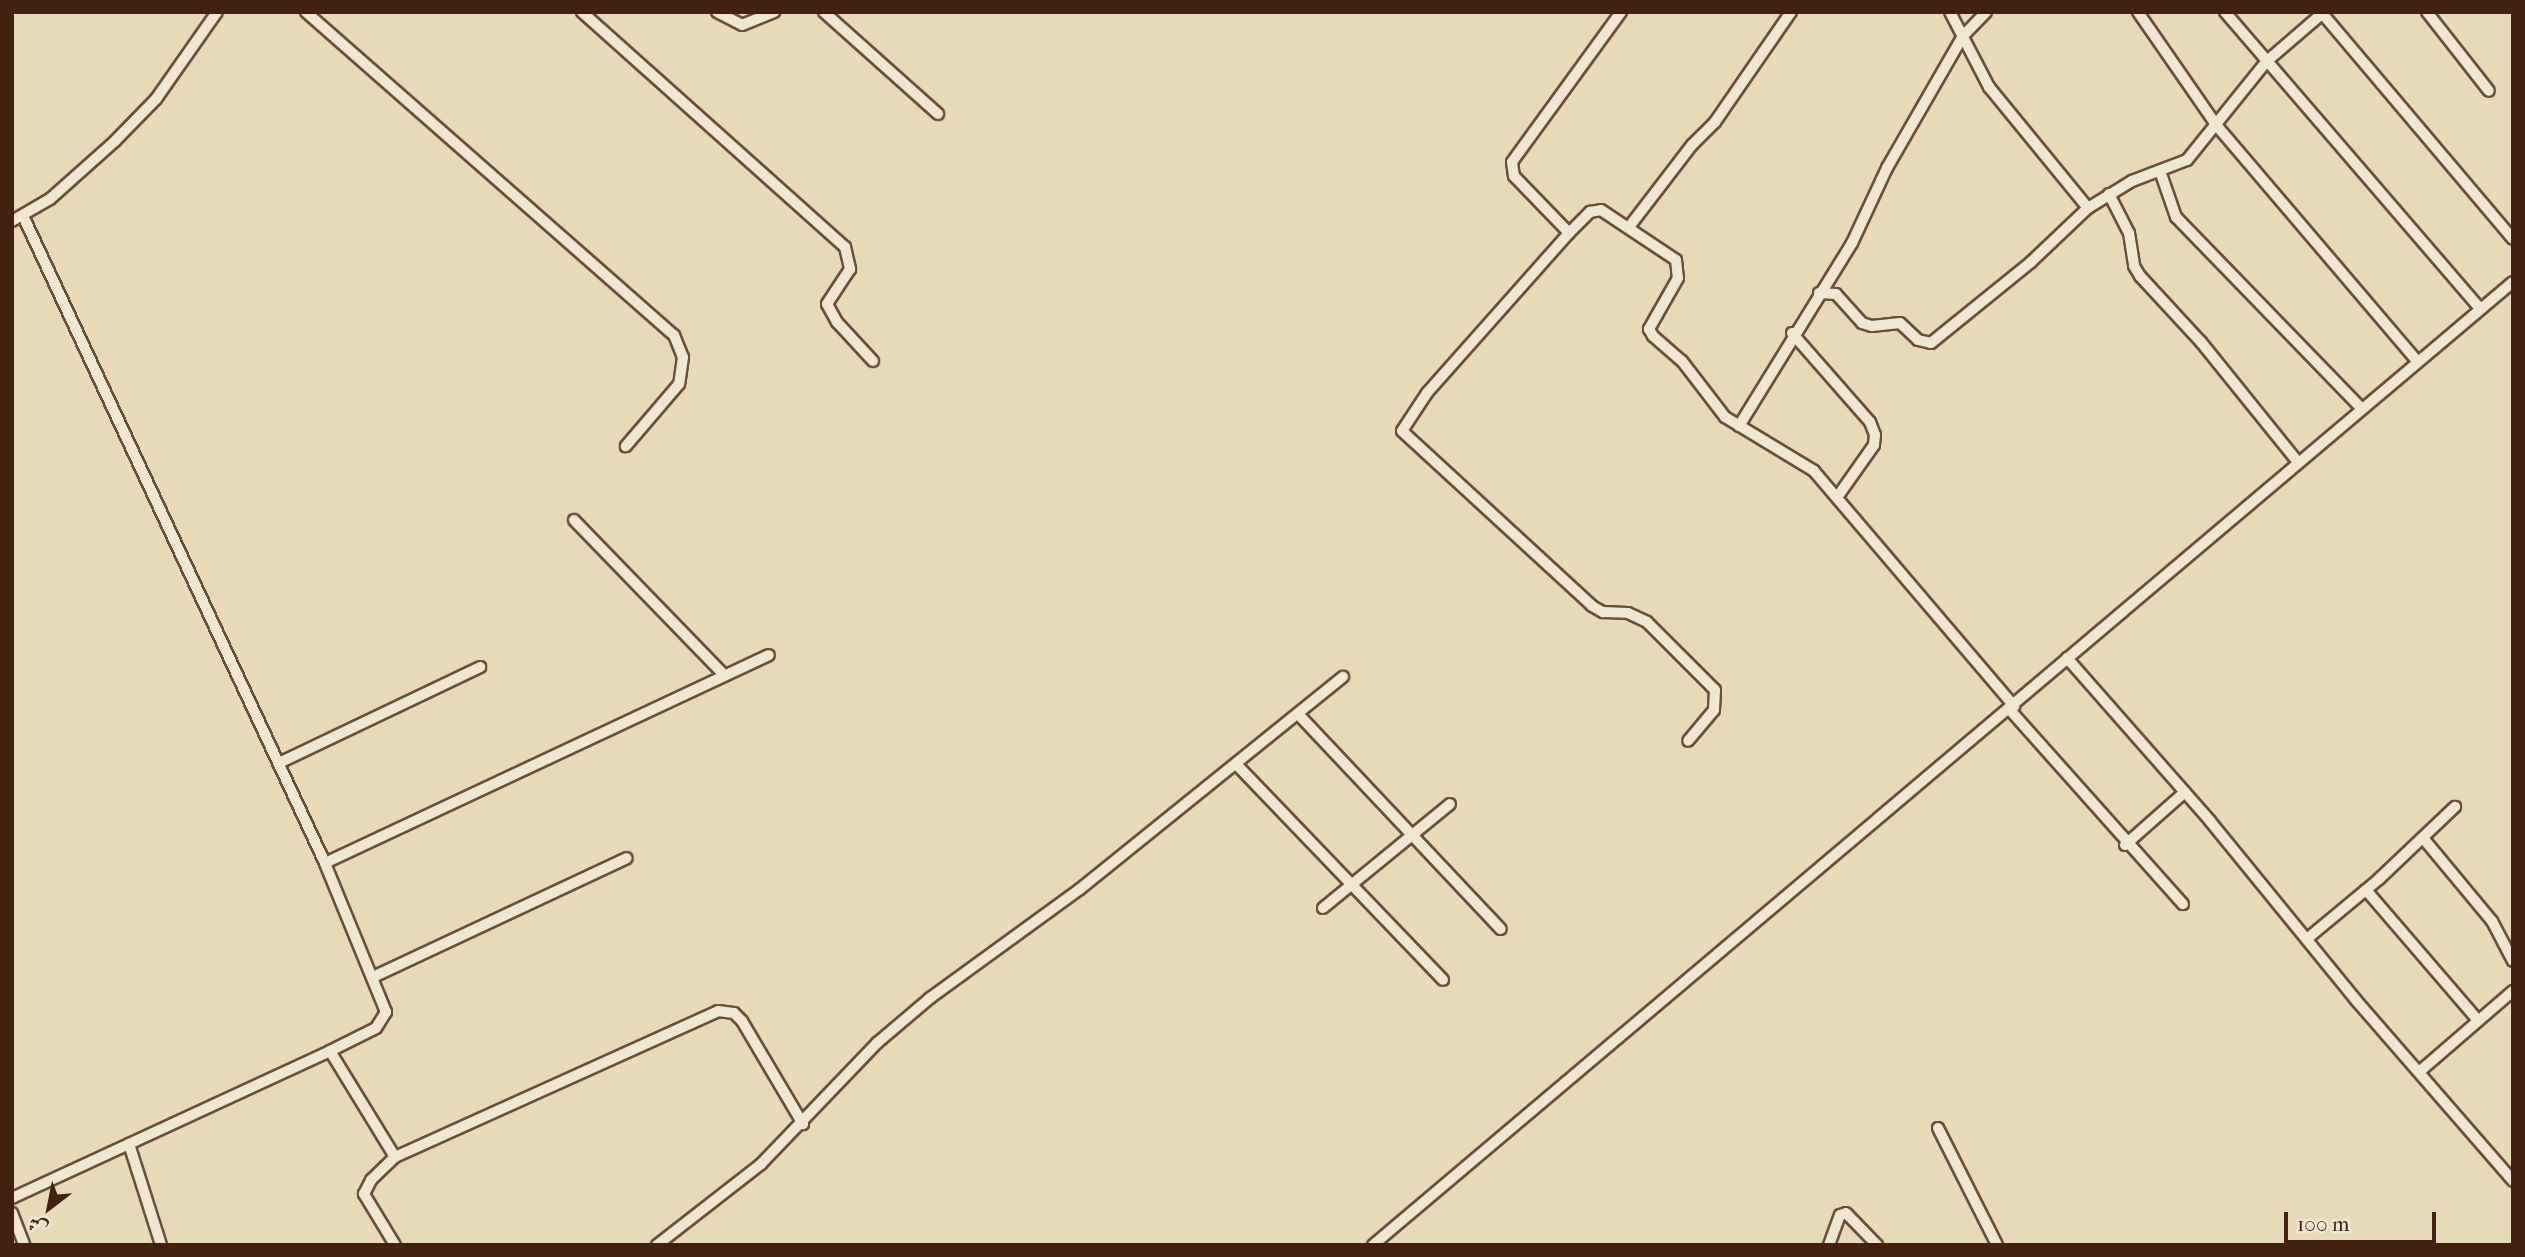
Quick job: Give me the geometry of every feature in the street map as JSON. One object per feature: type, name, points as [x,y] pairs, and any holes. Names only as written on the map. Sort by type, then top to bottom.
[{"type":"street","points":[[12,222],[86,168],[156,99],[217,12]]},
{"type":"street","points":[[306,12],[674,335],[683,357],[679,384],[626,446]]},
{"type":"street","points":[[582,12],[845,247],[850,269],[827,304],[837,322],[873,361]]},
{"type":"street","points":[[717,12],[742,25],[774,12]]},
{"type":"street","points":[[824,12],[938,114]]},
{"type":"street","points":[[1569,233],[1514,176],[1512,162],[1621,12]]},
{"type":"street","points":[[1629,227],[1692,145],[1715,122],[1791,12]]},
{"type":"street","points":[[1950,12],[1995,95],[2088,208]]},
{"type":"street","points":[[1739,426],[1792,333],[1852,243],[1886,168],[1963,36],[1986,12]]},
{"type":"street","points":[[2138,12],[2217,126],[2417,361]]},
{"type":"street","points":[[2225,12],[2480,308]]},
{"type":"street","points":[[2427,12],[2489,91]]},
{"type":"street","points":[[1819,293],[1836,294],[1862,323],[1872,326],[1900,323],[1918,340],[1931,343],[2031,262],[2088,208],[2109,194],[2187,160],[2267,61],[2323,13],[2513,239]]},
{"type":"street","points":[[2160,171],[2176,217],[2361,408]]},
{"type":"street","points":[[2109,194],[2129,233],[2134,266],[2140,276],[2201,342],[2298,462]]},
{"type":"street","points":[[1688,741],[1714,710],[1715,690],[1647,622],[1628,612],[1603,612],[1592,606],[1402,431],[1427,393],[1569,233],[1590,212],[1601,210],[1675,260],[1679,269],[1650,333],[1682,361],[1715,409],[1739,426],[1800,458],[1838,496],[1939,623],[2125,845],[2183,904]]},
{"type":"street","points":[[12,1198],[330,1052],[382,1022],[384,1004],[325,863],[23,216]]},
{"type":"street","points":[[1373,1245],[2012,708],[2361,408],[2513,282]]},
{"type":"street","points":[[1792,333],[1870,422],[1875,435],[1874,445],[1838,496]]},
{"type":"street","points":[[575,520],[724,675]]},
{"type":"street","points":[[325,863],[769,655]]},
{"type":"street","points":[[2067,659],[2185,792],[2513,1181]]},
{"type":"street","points":[[279,763],[480,667]]},
{"type":"street","points":[[657,1245],[761,1164],[803,1124],[877,1043],[930,998],[1080,889],[1343,677]]},
{"type":"street","points":[[1299,715],[1501,929]]},
{"type":"street","points":[[1236,764],[1443,980]]},
{"type":"street","points":[[2125,845],[2185,792]]},
{"type":"street","points":[[1323,908],[1450,804]]},
{"type":"street","points":[[2308,939],[2366,890],[2455,807]]},
{"type":"street","points":[[2423,838],[2485,912],[2513,961]]},
{"type":"street","points":[[373,977],[627,858]]},
{"type":"street","points":[[2366,890],[2478,1020]]},
{"type":"street","points":[[2419,1072],[2513,991]]},
{"type":"street","points":[[395,1245],[364,1194],[371,1180],[395,1157],[726,1010],[742,1021],[803,1124]]},
{"type":"street","points":[[330,1052],[395,1157]]},
{"type":"street","points":[[1938,1128],[1997,1245]]},
{"type":"street","points":[[129,1144],[161,1245]]},
{"type":"street","points":[[12,1213],[24,1245]]},
{"type":"street","points":[[1829,1245],[1842,1213],[1877,1245]]}]
